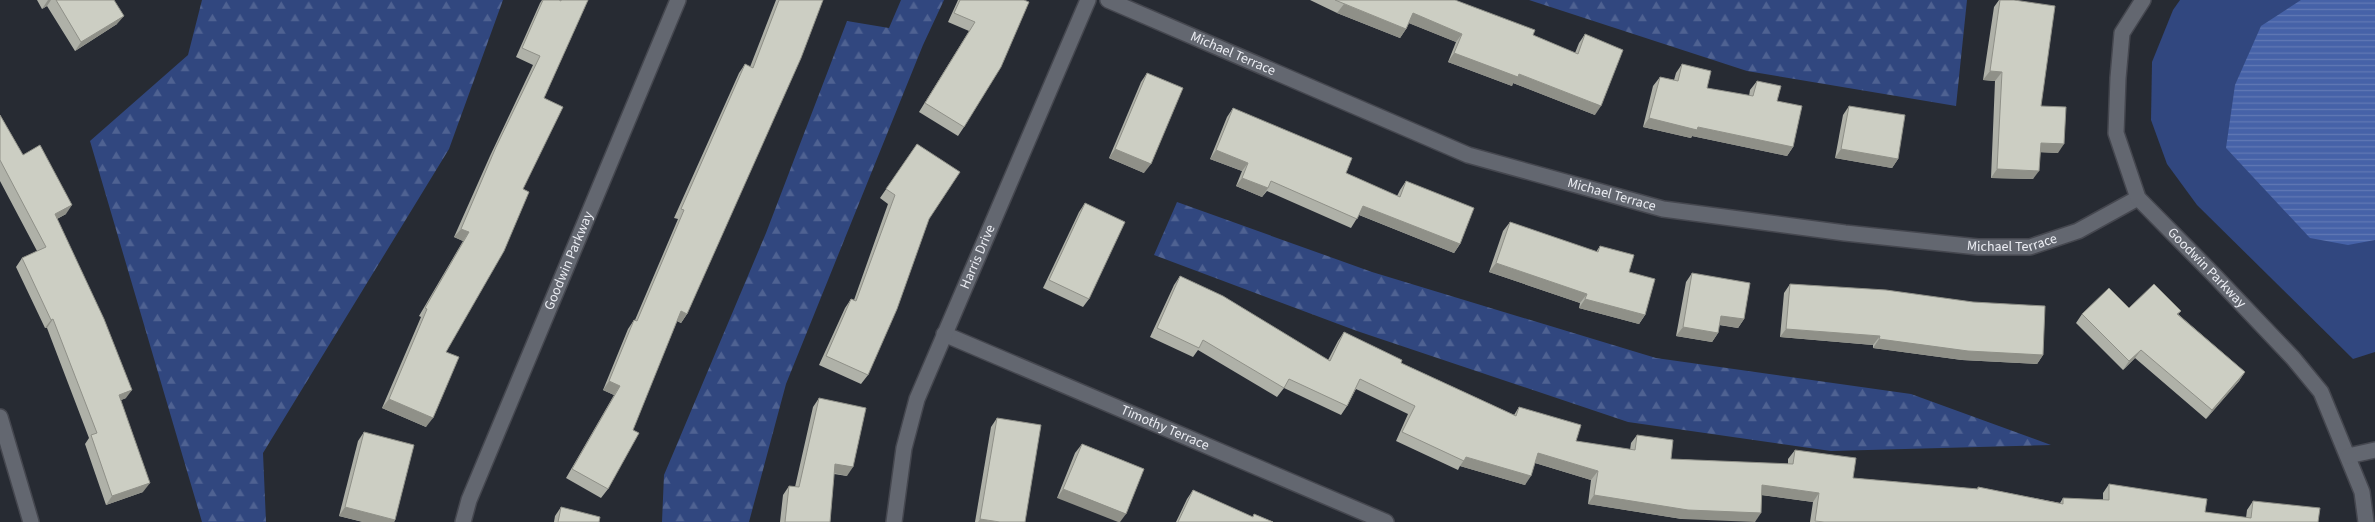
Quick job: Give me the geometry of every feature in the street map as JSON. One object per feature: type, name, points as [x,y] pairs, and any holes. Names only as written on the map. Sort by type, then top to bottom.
[{"type":"street","name":"Goodwin Parkway","points":[[463,522],[473,491],[678,0]]},
{"type":"street","name":"Harris Drive","points":[[894,522],[904,448],[917,399],[1088,0]]},
{"type":"street","name":"Michael Terrace","points":[[1108,0],[1468,154],[1663,209],[1845,233],[1978,247],[2030,247],[2078,231],[2138,198]]},
{"type":"street","name":"Goodwin Parkway","points":[[2142,0],[2122,33],[2116,133],[2138,198],[2293,358],[2322,392],[2362,492],[2366,522]]},
{"type":"street","name":"Timothy Terrace","points":[[944,334],[1386,522]]},
{"type":"street","points":[[0,417],[31,522]]},
{"type":"street","points":[[2348,456],[2375,450]]},
{"type":"green space","points":[[202,0],[503,0],[449,149],[263,453],[266,522],[202,522],[90,141],[188,55]]},
{"type":"green space","points":[[901,0],[944,0],[923,45],[786,384],[749,522],[662,522],[664,475],[766,233],[847,21],[889,28]]},
{"type":"green space","points":[[1529,0],[1967,0],[1956,106],[1747,71]]},
{"type":"green space","points":[[2180,0],[2375,0],[2375,352],[2353,359],[2197,205],[2167,164],[2151,120],[2152,62],[2173,10]]},
{"type":"green space","points":[[1177,202],[1372,272],[1656,358],[1911,394],[2051,445],[1831,451],[1628,422],[1357,331],[1154,255]]},
{"type":"shaded area","points":[[2301,0],[2375,0],[2375,240],[2348,245],[2310,238],[2226,148],[2235,85],[2261,26]]},
{"type":"building","points":[[56,0],[114,0],[124,16],[81,42]]},
{"type":"building","points":[[543,0],[588,0],[544,98],[563,107],[523,189],[529,192],[504,251],[446,352],[459,357],[433,418],[389,399],[427,309],[425,308],[469,232],[461,229],[496,147],[540,56],[522,48]]},
{"type":"building","points":[[779,0],[823,0],[801,58],[687,314],[681,311],[633,430],[639,433],[608,489],[572,469],[620,386],[609,381],[634,320],[637,321],[684,210],[681,209],[745,64],[753,68]]},
{"type":"building","points":[[960,0],[1024,0],[1029,2],[1001,67],[964,127],[925,103],[975,22],[954,13]]},
{"type":"building","points":[[1335,0],[1455,0],[1535,30],[1533,35],[1578,54],[1585,34],[1623,50],[1601,106],[1519,74],[1518,77],[1454,53],[1462,34],[1413,13],[1406,29]]},
{"type":"building","points":[[2000,0],[2014,0],[2055,6],[2041,106],[2066,107],[2064,144],[2041,143],[2039,171],[1997,169],[2002,72],[1990,71]]},
{"type":"building","points":[[1682,64],[1711,71],[1707,88],[1753,96],[1757,81],[1781,86],[1777,101],[1802,106],[1793,147],[1698,127],[1697,130],[1649,118],[1660,77],[1678,81]]},
{"type":"building","points":[[1147,73],[1183,88],[1151,164],[1115,149]]},
{"type":"building","points":[[1849,106],[1905,115],[1898,159],[1841,149]]},
{"type":"building","points":[[1233,108],[1352,158],[1346,173],[1400,197],[1406,181],[1474,208],[1460,244],[1363,206],[1357,219],[1271,181],[1268,188],[1242,178],[1248,163],[1216,150]]},
{"type":"building","points":[[0,115],[23,155],[40,145],[72,205],[55,214],[104,319],[132,390],[119,395],[150,483],[112,496],[91,435],[97,433],[53,319],[51,320],[22,258],[46,247],[0,160]]},
{"type":"building","points":[[917,144],[960,172],[929,219],[897,309],[868,375],[826,356],[851,299],[856,301],[895,195],[886,189]]},
{"type":"building","points":[[1085,203],[1125,222],[1089,299],[1049,280]]},
{"type":"building","points":[[1510,222],[1598,252],[1600,246],[1634,255],[1629,272],[1655,279],[1645,315],[1585,299],[1587,294],[1496,263]]},
{"type":"building","points":[[1692,273],[1750,283],[1744,319],[1721,316],[1718,333],[1683,327]]},
{"type":"building","points":[[1180,276],[1223,296],[1330,361],[1344,332],[1402,360],[1401,363],[1516,416],[1519,407],[1581,425],[1576,441],[1635,450],[1637,435],[1673,440],[1671,459],[1793,464],[1795,450],[1856,458],[1853,478],[1978,489],[1978,487],[2063,504],[2063,498],[2109,500],[2109,484],[2207,499],[2205,512],[2251,518],[2253,501],[2320,508],[2318,522],[1824,522],[1815,521],[1819,493],[1762,485],[1761,513],[1688,510],[1594,495],[1598,471],[1538,453],[1531,476],[1466,457],[1464,461],[1402,432],[1415,406],[1360,379],[1347,406],[1289,379],[1284,388],[1203,340],[1199,348],[1157,328]]},
{"type":"building","points":[[1790,284],[1886,290],[1973,302],[2045,306],[2043,355],[1968,351],[1879,339],[1880,336],[1786,329]]},
{"type":"building","points":[[2154,284],[2181,311],[2177,314],[2245,372],[2212,410],[2141,350],[2129,361],[2082,314],[2109,288],[2129,308]]},
{"type":"building","points":[[819,398],[866,408],[853,467],[835,464],[830,522],[785,522],[789,486],[799,487]]},
{"type":"building","points":[[997,418],[1041,425],[1025,522],[1000,522],[980,519]]},
{"type":"building","points":[[364,432],[414,445],[395,520],[345,507]]},
{"type":"building","points":[[1082,444],[1144,469],[1126,514],[1063,489]]},
{"type":"building","points":[[1193,490],[1253,517],[1254,514],[1273,522],[1178,522]]},
{"type":"building","points":[[561,507],[600,517],[599,522],[558,522]]}]
